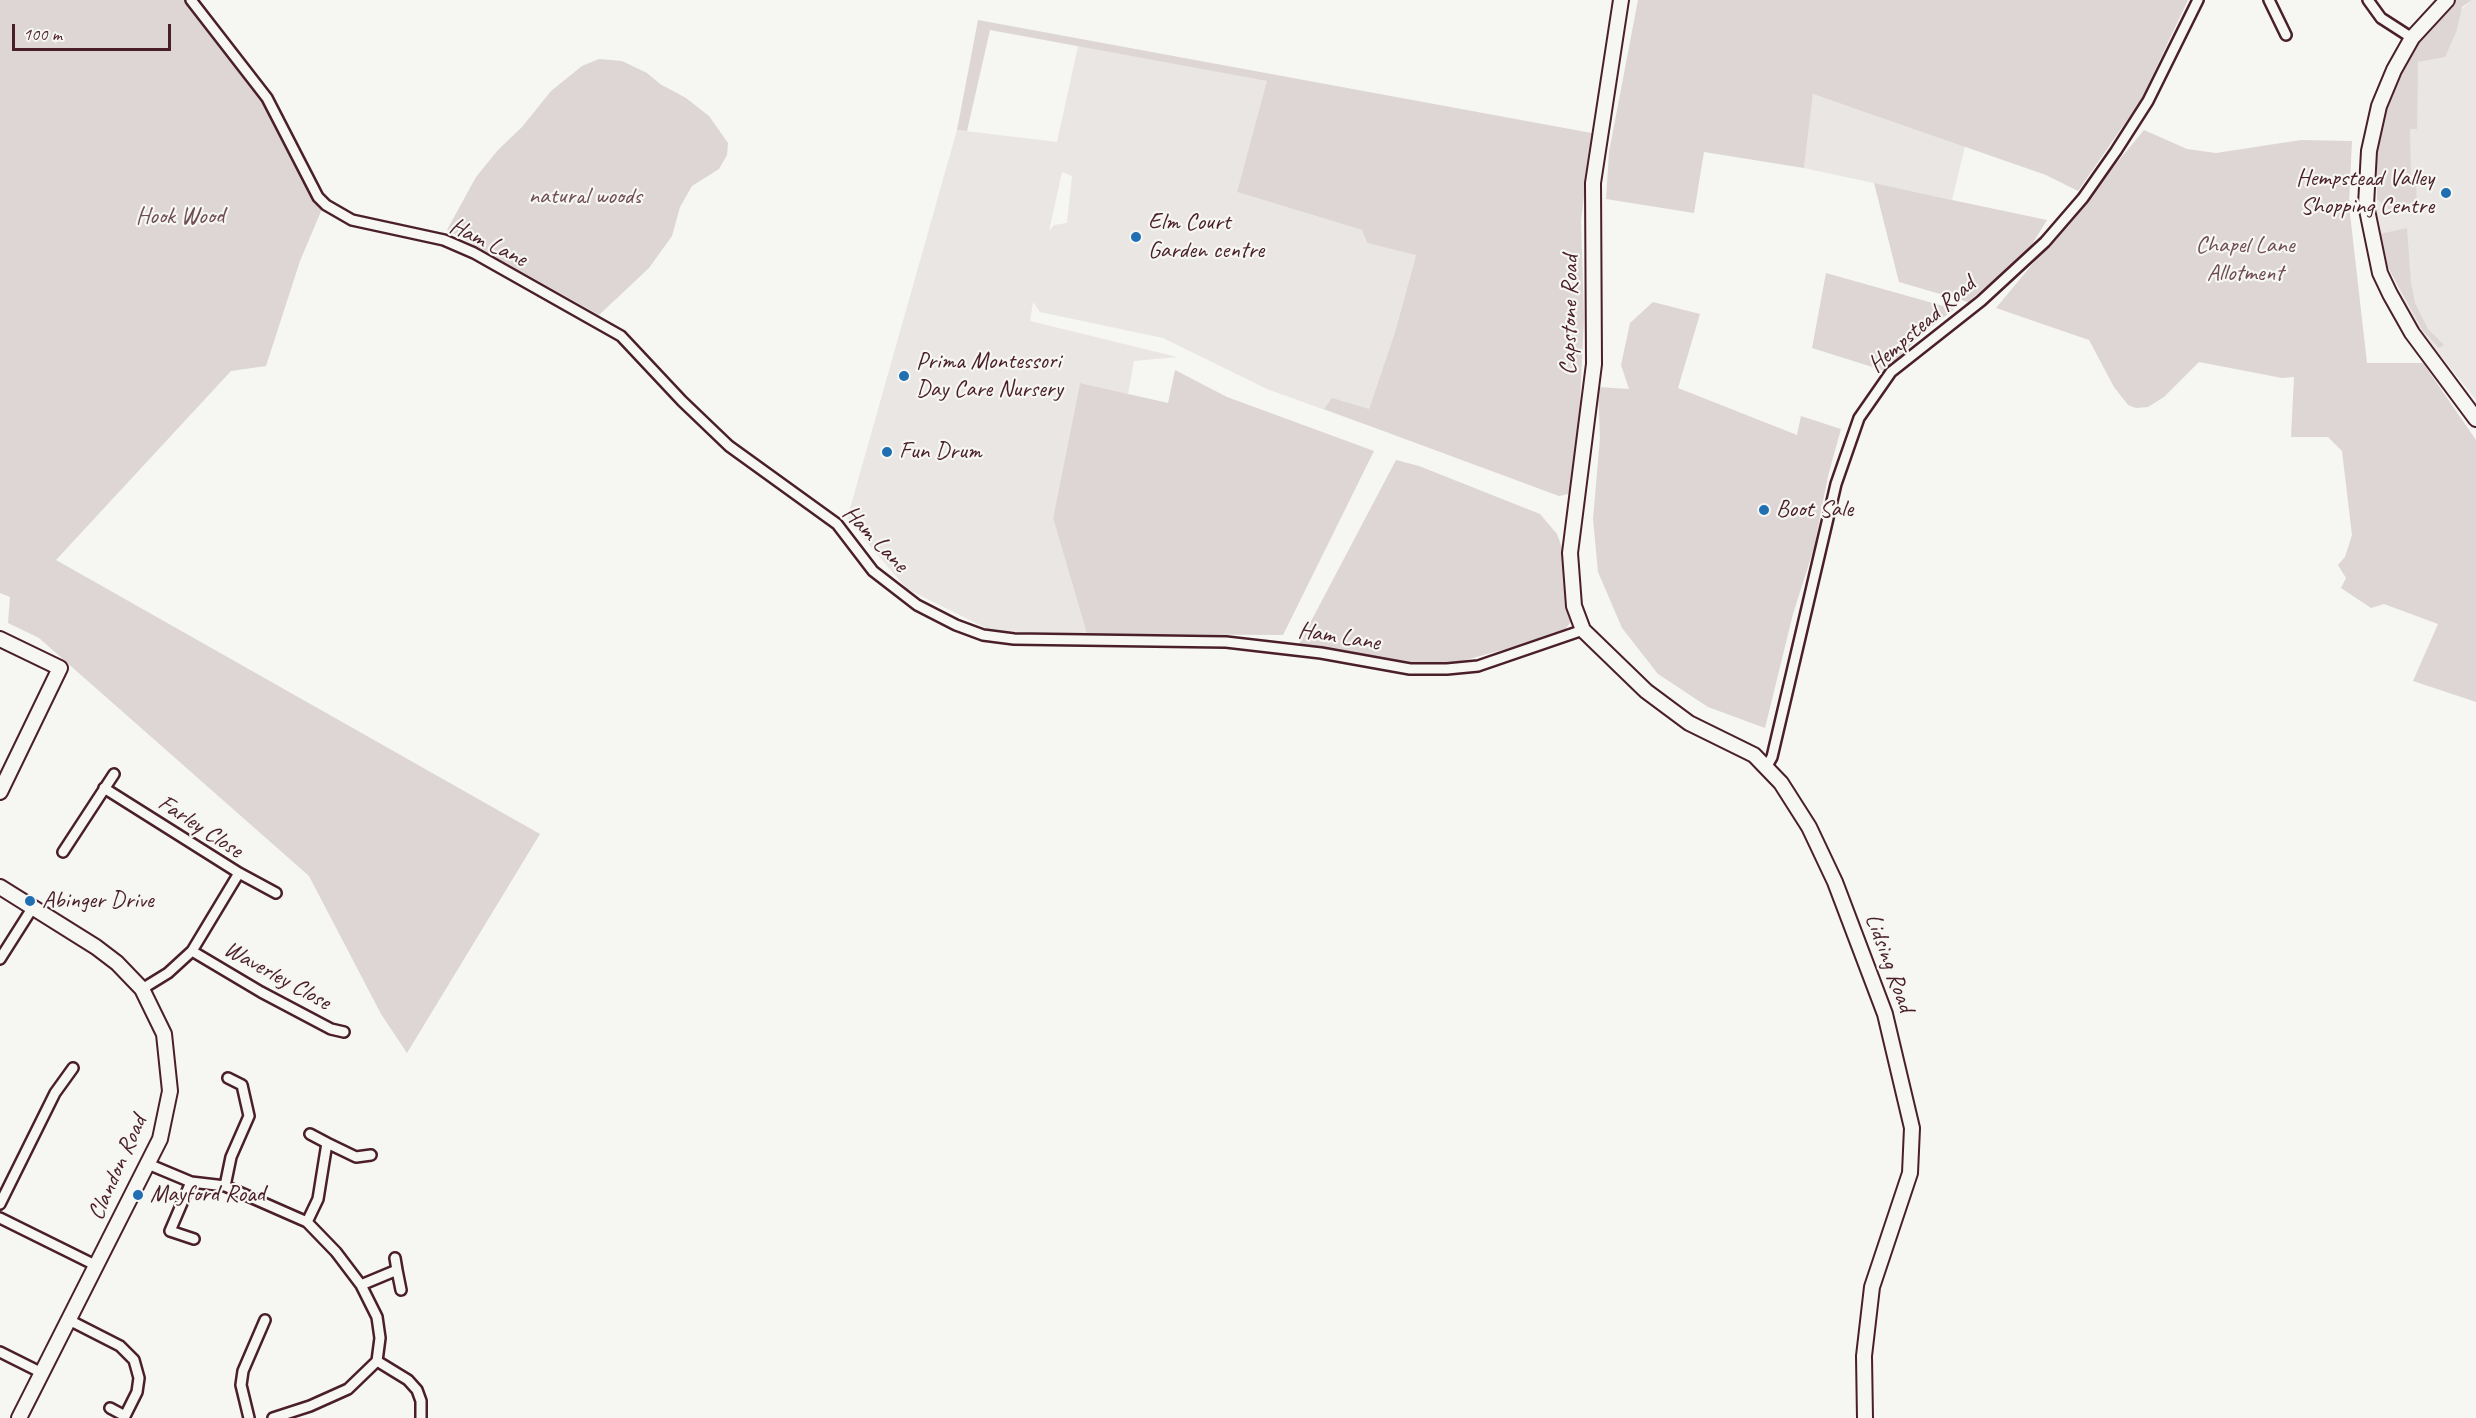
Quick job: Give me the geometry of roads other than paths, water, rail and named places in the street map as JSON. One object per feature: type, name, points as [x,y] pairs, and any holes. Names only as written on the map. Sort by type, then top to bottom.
[{"type":"street","name":"Ham Lane","points":[[191,0],[267,98],[318,197],[326,205],[352,220],[444,240],[474,253],[621,336],[682,401],[729,446],[837,524],[873,571],[917,605],[983,635],[1058,641],[1226,642],[1321,653],[1410,669],[1447,669],[1478,666],[1583,630]]},
{"type":"street","name":"Capstone Road","points":[[1583,630],[1574,606],[1570,553],[1593,364],[1593,183],[1621,0]]},
{"type":"street","name":"Hempstead Road","points":[[1767,766],[1772,757],[1836,484],[1859,418],[1891,372],[1909,355],[1981,301],[2044,242],[2083,198],[2116,152],[2148,101],[2198,0]]},
{"type":"street","points":[[2269,0],[2286,35]]},
{"type":"street","points":[[2367,0],[2381,18],[2412,38]]},
{"type":"street","points":[[2447,0],[2429,16],[2412,38],[2394,70],[2372,129],[2365,177],[2369,230],[2380,273],[2400,312],[2426,353],[2476,419]]},
{"type":"street","name":"Lidsing Road","points":[[1583,630],[1597,646],[1670,711],[1689,723],[1741,747],[1767,766],[1809,827],[1835,882],[1885,1014],[1912,1128],[1910,1173],[1872,1287],[1864,1356],[1865,1418]]},
{"type":"street","points":[[0,639],[60,668],[0,792]]},
{"type":"street","points":[[63,852],[114,774]]},
{"type":"street","name":"Farley Close","points":[[104,789],[239,873],[192,951],[168,973],[142,988]]},
{"type":"street","points":[[239,873],[276,893]]},
{"type":"street","name":"Clandon Road","points":[[0,887],[103,952],[142,988],[164,1034],[170,1091],[164,1125],[148,1164],[19,1418]]},
{"type":"street","points":[[0,959],[33,907]]},
{"type":"street","name":"Waverley Close","points":[[192,951],[261,992],[331,1029],[344,1032]]},
{"type":"street","points":[[0,1204],[55,1093],[73,1068]]},
{"type":"street","points":[[225,1186],[231,1157],[249,1116],[242,1085],[228,1078]]},
{"type":"street","points":[[310,1134],[356,1157],[371,1155]]},
{"type":"street","points":[[307,1222],[318,1199],[327,1143]]},
{"type":"street","points":[[148,1164],[191,1182],[225,1186],[307,1222],[336,1252],[361,1285],[377,1317],[380,1338],[377,1361],[348,1389],[310,1406],[273,1418]]},
{"type":"street","points":[[191,1182],[170,1231],[194,1239]]},
{"type":"street","points":[[0,1218],[97,1266]]},
{"type":"street","points":[[395,1258],[400,1290]]},
{"type":"street","points":[[361,1285],[397,1270]]},
{"type":"street","points":[[69,1320],[120,1346],[134,1360],[139,1378],[137,1392],[125,1417],[110,1408]]},
{"type":"street","points":[[249,1418],[241,1385],[243,1371],[265,1320]]},
{"type":"street","points":[[0,1352],[42,1373]]},
{"type":"street","points":[[377,1361],[408,1380],[417,1390],[421,1401],[421,1418]]},
{"type":"place","name":"Hempstead Valley Shopping Centre","points":[[2446,193]]},
{"type":"place","name":"Elm Court Garden centre","points":[[1136,237]]},
{"type":"place","name":"Prima Montessori Day Care Nursery","points":[[904,376]]},
{"type":"place","name":"Fun Drum","points":[[887,452]]},
{"type":"place","name":"Boot Sale","points":[[1764,510]]},
{"type":"place","name":"Abinger Drive","points":[[30,901]]},
{"type":"place","name":"Mayford Road","points":[[138,1195]]},
{"type":"park label","name":"natural woods","points":[[585,197]]},
{"type":"park label","name":"Hook Wood","points":[[180,217]]},
{"type":"park label","name":"Chapel Lane Allotment","points":[[2245,260]]}]
